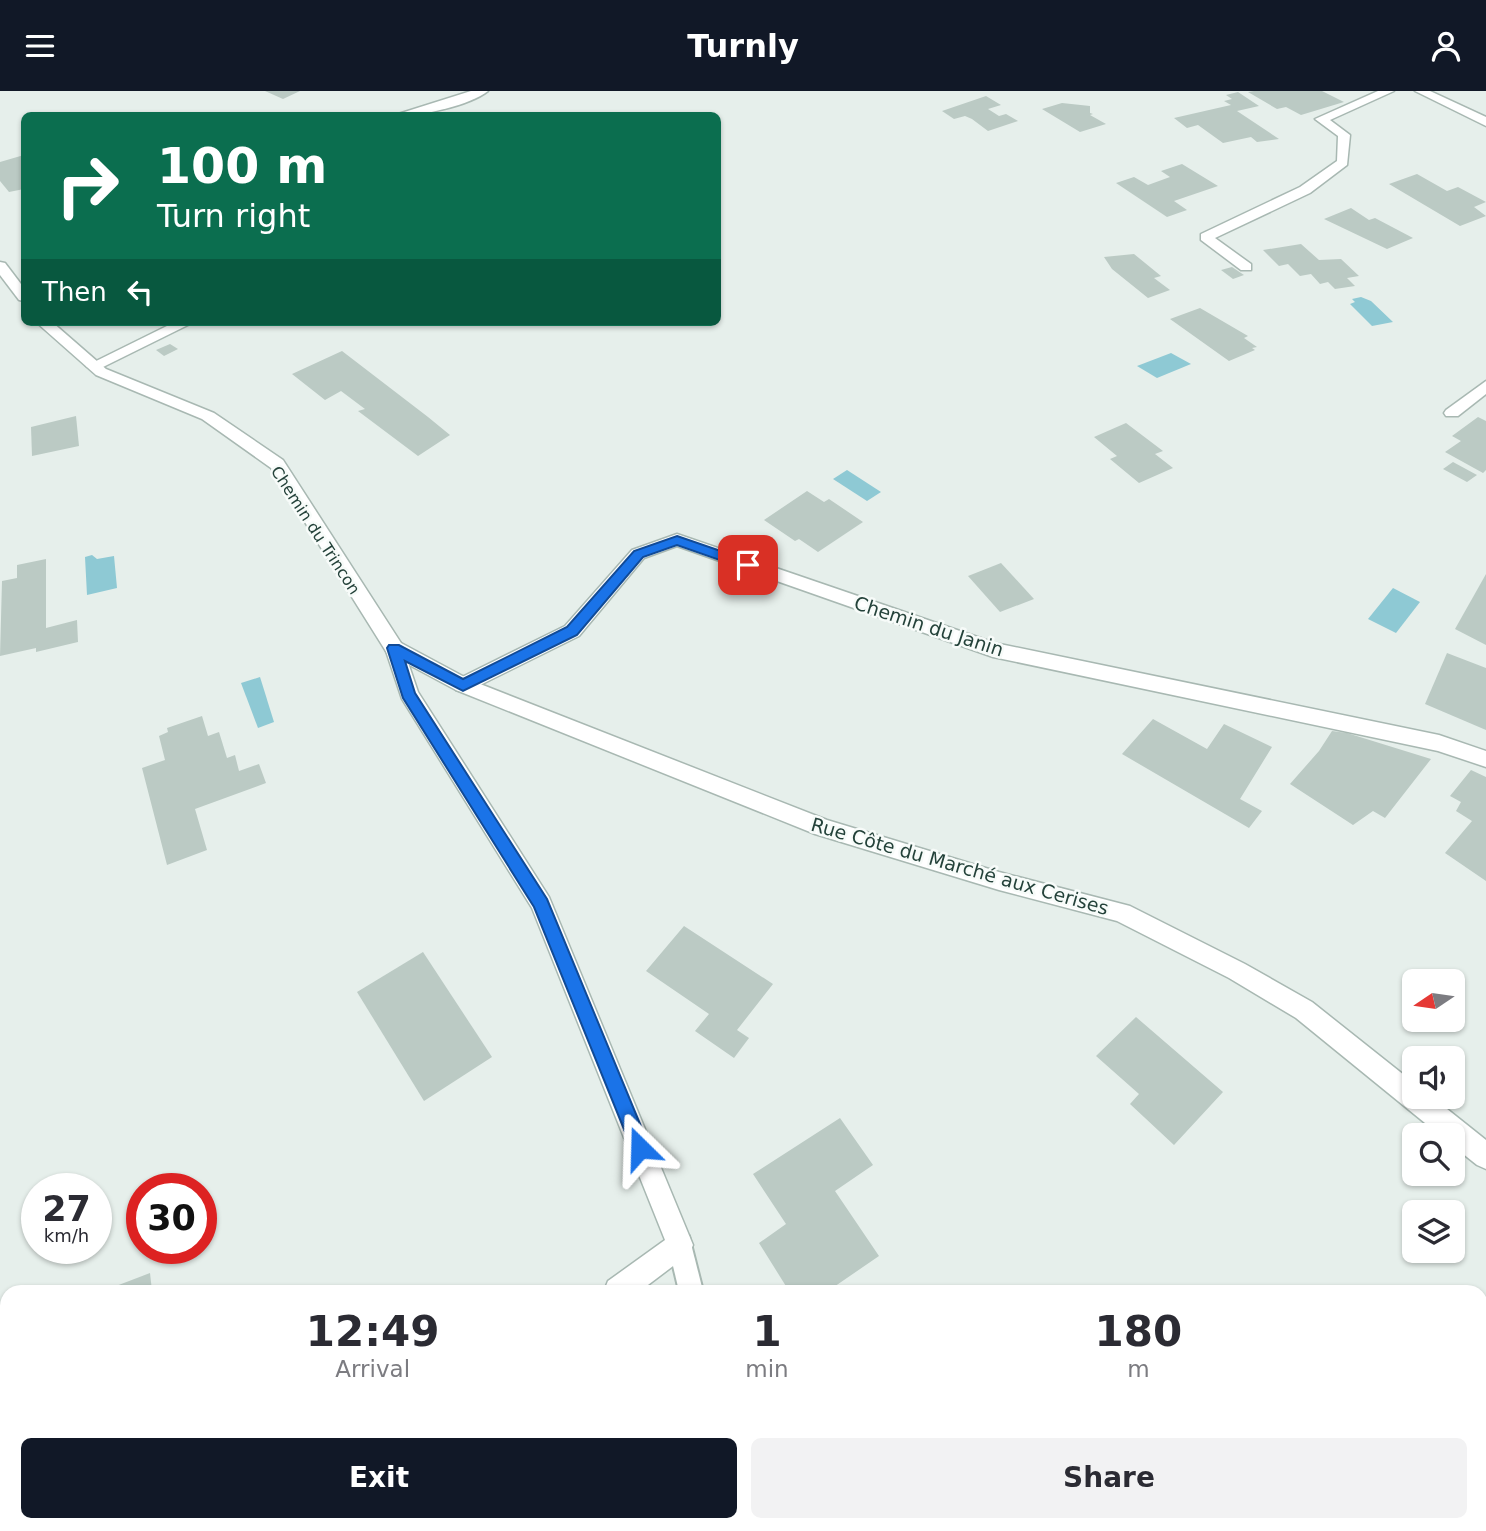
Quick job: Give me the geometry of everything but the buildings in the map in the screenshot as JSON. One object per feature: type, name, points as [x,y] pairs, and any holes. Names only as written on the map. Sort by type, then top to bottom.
[{"type":"street","points":[[413,112],[450,103],[482,91]]},
{"type":"street","points":[[1246,267],[1206,237],[1305,190],[1343,162],[1344,135],[1321,119],[1388,91]]},
{"type":"street","points":[[1421,91],[1486,122]]},
{"type":"street","points":[[0,266],[21,293]]},
{"type":"street","name":"Chemin du Trincon","points":[[48,326],[101,372],[208,416],[277,464],[394,648]]},
{"type":"street","points":[[94,366],[179,326]]},
{"type":"street","points":[[1452,413],[1486,386]]},
{"type":"street","name":"Chemin du Janin","points":[[463,685],[572,631],[638,554],[677,540],[993,650],[1439,743],[1486,759]]},
{"type":"street","points":[[394,648],[408,694],[541,904],[680,1245],[626,1285]]},
{"type":"street","name":"Rue Côte du Marché aux Cerises","points":[[394,648],[463,685],[823,828],[999,881],[1122,913],[1237,971],[1304,1010],[1486,1156]]},
{"type":"lane","points":[[680,1245],[690,1285]]},
{"type":"water","points":[[1361,297],[1371,301],[1393,322],[1372,326],[1350,304],[1355,302],[1352,299]]},
{"type":"water","points":[[1171,353],[1191,364],[1157,378],[1137,366]]},
{"type":"water","points":[[847,470],[881,492],[867,501],[833,479]]},
{"type":"water","points":[[92,555],[97,559],[114,556],[117,588],[87,595],[85,557]]},
{"type":"water","points":[[1393,588],[1420,602],[1396,633],[1368,619]]},
{"type":"water","points":[[260,677],[274,722],[258,728],[241,683]]},
{"type":"route","points":[[640,1148],[541,904],[489,817],[408,694],[394,648],[463,685],[572,631],[638,554],[677,540],[748,565]]}]
